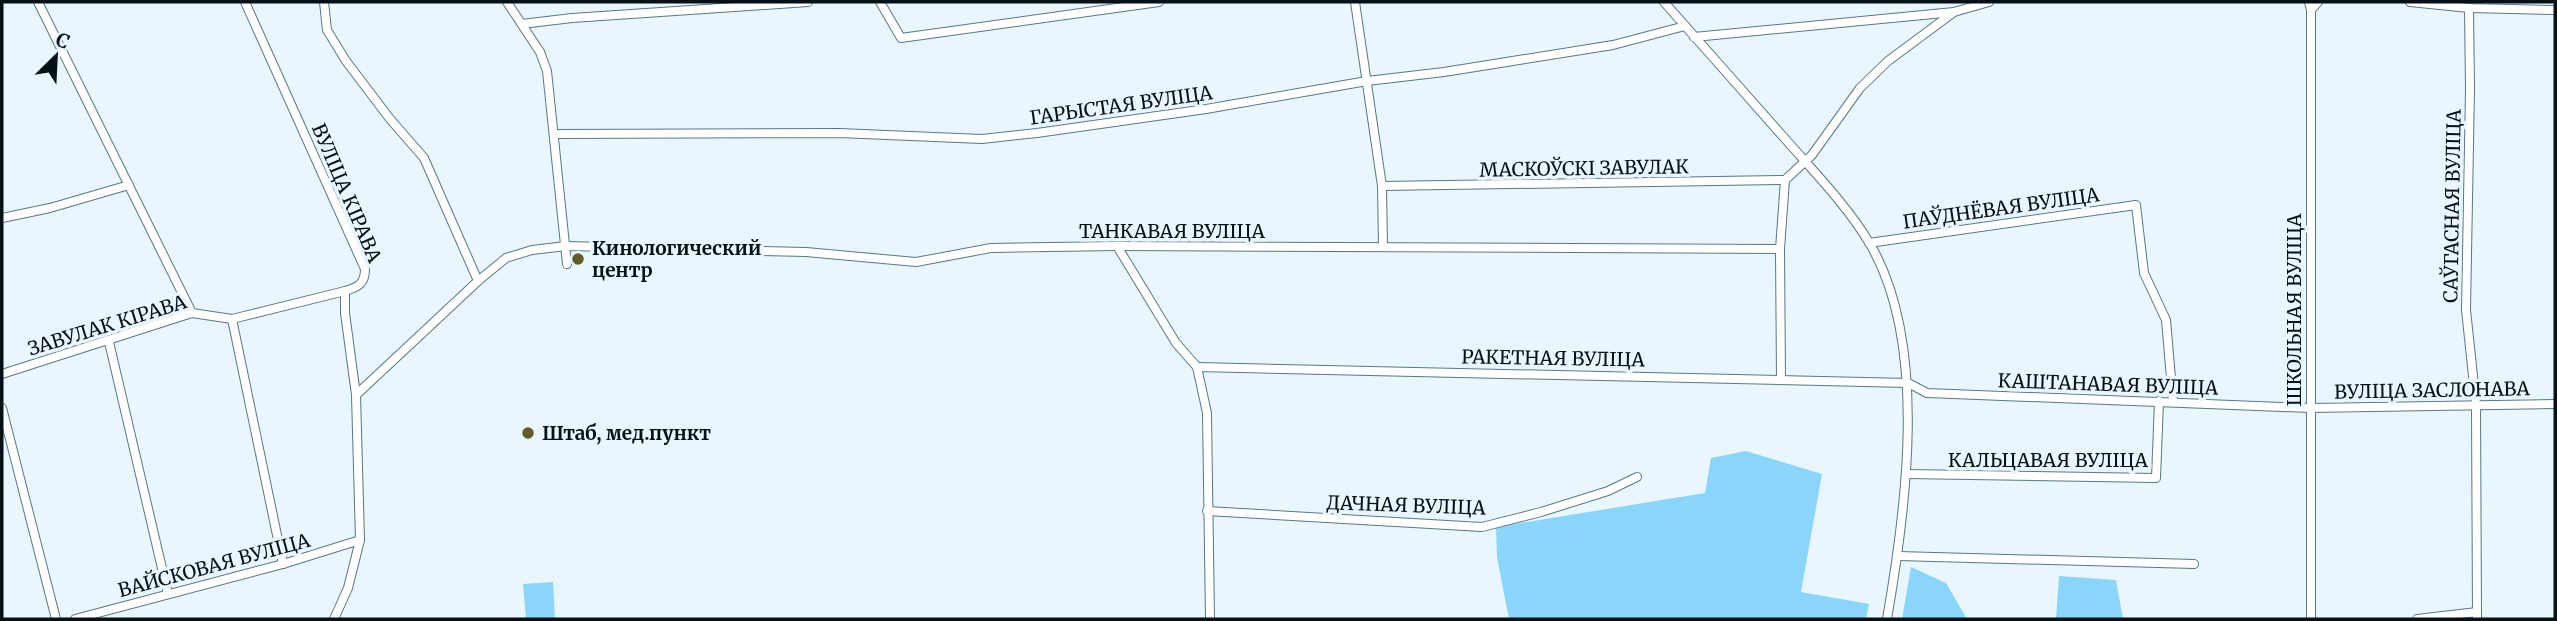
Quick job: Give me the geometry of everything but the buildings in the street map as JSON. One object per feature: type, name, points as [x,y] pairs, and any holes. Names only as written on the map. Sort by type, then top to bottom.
[{"type":"street","points":[[38,2],[192,313]]},
{"type":"street","name":"ВУЛІЦА КІРАВА","points":[[245,2],[365,269],[365,279],[360,286],[345,291]]},
{"type":"street","points":[[324,2],[327,30],[346,61],[424,158],[478,281]]},
{"type":"street","points":[[507,2],[540,52],[547,71],[567,264]]},
{"type":"street","points":[[522,24],[572,18],[808,2]]},
{"type":"street","points":[[880,2],[901,38],[1159,2]]},
{"type":"street","points":[[1355,2],[1382,187],[1383,246]]},
{"type":"street","points":[[1664,2],[1805,162],[1869,243],[1893,302],[1908,383],[1906,474],[1898,556],[1887,619]]},
{"type":"street","points":[[1694,37],[1954,12],[1989,2]]},
{"type":"street","points":[[2310,6],[2318,2]]},
{"type":"street","points":[[2410,2],[2469,8],[2555,10]]},
{"type":"street","name":"ШКОЛЬНАЯ ВУЛІЦА","points":[[2310,6],[2311,619]]},
{"type":"street","name":"САЎГАСНАЯ ВУЛІЦА","points":[[2469,8],[2466,310],[2476,404],[2477,616]]},
{"type":"street","points":[[1781,379],[1780,249],[1785,180],[1805,162],[1869,79],[1888,61],[1954,12]]},
{"type":"street","name":"ГАРЫСТАЯ ВУЛІЦА","points":[[554,134],[838,133],[982,139],[1206,108],[1367,81],[1444,72],[1614,44],[1685,26]]},
{"type":"street","name":"МАСКОЎСКІ ЗАВУЛАК","points":[[1382,187],[1785,180]]},
{"type":"street","points":[[2,218],[50,208],[129,185]]},
{"type":"street","name":"ПАЎДНЁВАЯ ВУЛІЦА","points":[[1869,243],[2136,205],[2144,273],[2166,320],[2173,401]]},
{"type":"street","name":"ТАНКАВАЯ ВУЛІЦА","points":[[356,395],[506,258],[533,250],[566,246],[806,252],[916,262],[991,248],[1117,246],[1780,249]]},
{"type":"street","points":[[1117,246],[1176,343],[1197,367],[1207,413],[1210,619]]},
{"type":"street","points":[[334,619],[348,587],[360,540],[356,395],[345,313],[345,291]]},
{"type":"street","name":"ЗАВУЛАК КІРАВА","points":[[2,374],[110,342],[192,313],[232,319],[345,291]]},
{"type":"street","points":[[232,319],[283,564]]},
{"type":"street","points":[[110,342],[168,594]]},
{"type":"street","name":"РАКЕТНАЯ ВУЛІЦА","points":[[1197,367],[1908,383]]},
{"type":"street","name":"КАШТАНАВАЯ ВУЛІЦА","points":[[1908,383],[1927,393],[2310,408]]},
{"type":"street","name":"КАЛЬЦАВАЯ ВУЛІЦА","points":[[1906,474],[2156,478],[2159,401]]},
{"type":"street","name":"ВУЛІЦА ЗАСЛОНАВА","points":[[2310,408],[2555,404]]},
{"type":"street","points":[[2,408],[56,619]]},
{"type":"street","name":"ДАЧНАЯ ВУЛІЦА","points":[[1207,512],[1482,527],[1608,491],[1637,477]]},
{"type":"street","name":"ВАЙСКОВАЯ ВУЛІЦА","points":[[75,619],[283,564],[360,540]]},
{"type":"street","points":[[1898,556],[2194,564]]},
{"type":"street","points":[[2417,619],[2477,616]]},
{"type":"shaded area","points":[[1746,451],[1822,474],[1801,592],[1869,604],[1866,619],[1509,619],[1497,557],[1496,527],[1705,493],[1711,458]]},
{"type":"shaded area","points":[[1911,567],[1946,583],[1967,619],[1902,619]]},
{"type":"shaded area","points":[[2059,576],[2116,580],[2123,619],[2056,619]]},
{"type":"shaded area","points":[[553,582],[555,619],[526,619],[523,584]]},
{"type":"place","name":"Кинологический центр","points":[[578,259]]},
{"type":"place","name":"Штаб, мeд.пункт","points":[[528,433]]}]
